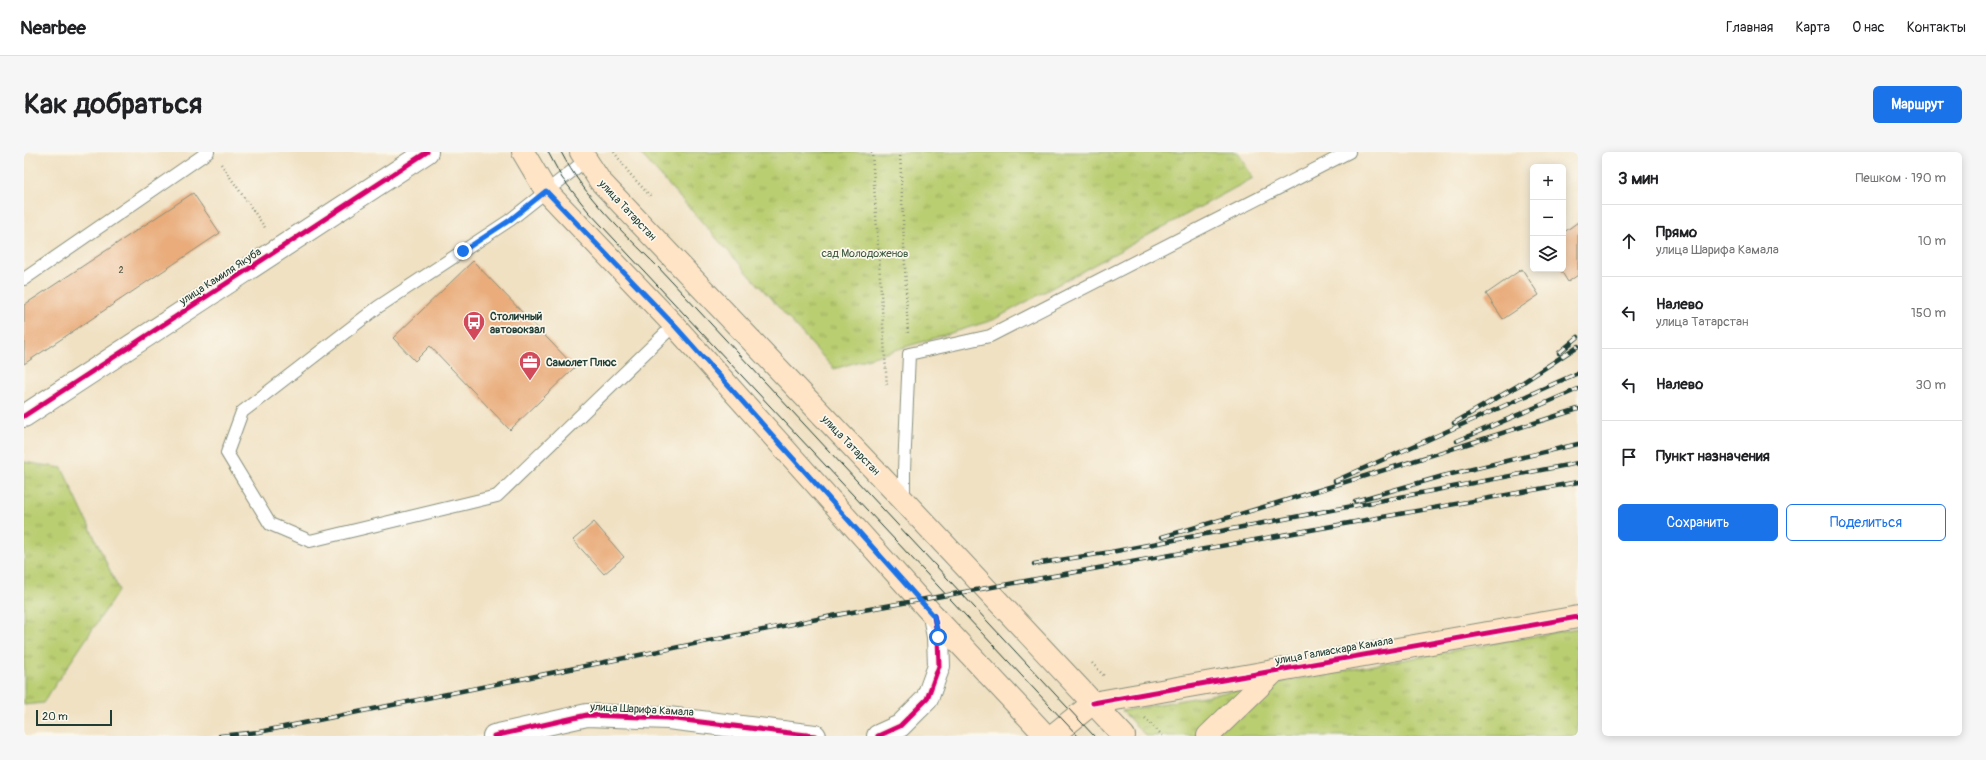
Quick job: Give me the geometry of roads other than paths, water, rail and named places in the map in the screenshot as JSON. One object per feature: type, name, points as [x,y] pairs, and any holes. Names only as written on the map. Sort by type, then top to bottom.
[{"type":"main road","points":[[524,152],[546,191],[674,325],[934,616],[1046,736]]},
{"type":"main road","name":"улица Татарстан","points":[[583,156],[600,181],[904,501],[1124,736]]},
{"type":"main road","name":"улица Галиаскара Камала","points":[[1052,736],[1093,703],[1578,617]]},
{"type":"main road","points":[[1208,736],[1275,671]]},
{"type":"street","name":"улица Камиля Якуба","points":[[24,416],[426,152]]},
{"type":"street","points":[[878,736],[900,726],[927,699],[939,666],[938,637],[934,616]]},
{"type":"street","name":"улица Шарифа Камала","points":[[494,736],[587,715],[668,718],[815,736]]},
{"type":"lane","points":[[904,501],[909,354],[990,336],[1349,152]]},
{"type":"lane","points":[[24,279],[213,155]]},
{"type":"lane","points":[[583,156],[546,191],[510,220],[378,308],[242,412],[227,453],[270,524],[310,541],[496,496],[674,325]]},
{"type":"tram line","points":[[548,152],[562,178],[588,211],[1078,736]]},
{"type":"tram line","points":[[561,152],[581,184],[605,213],[658,267],[1094,736]]},
{"type":"railway","points":[[1559,353],[1578,337]]},
{"type":"railway","points":[[1454,423],[1519,385],[1578,346]]},
{"type":"railway","points":[[1335,481],[1578,373]]},
{"type":"railway","points":[[1457,441],[1578,389]]},
{"type":"railway","points":[[1162,537],[1318,491],[1578,409]]},
{"type":"railway","points":[[1355,501],[1443,476],[1578,444]]},
{"type":"railway","points":[[1034,564],[1111,552],[1578,463]]},
{"type":"railway","points":[[220,736],[259,732],[847,613],[1578,482]]},
{"type":"place","name":"Столичный автовокзал","points":[[474,342]]},
{"type":"place","name":"Самолет Плюс","points":[[530,382]]},
{"type":"park label","name":"сад Молодоженов","points":[[865,253]]}]
